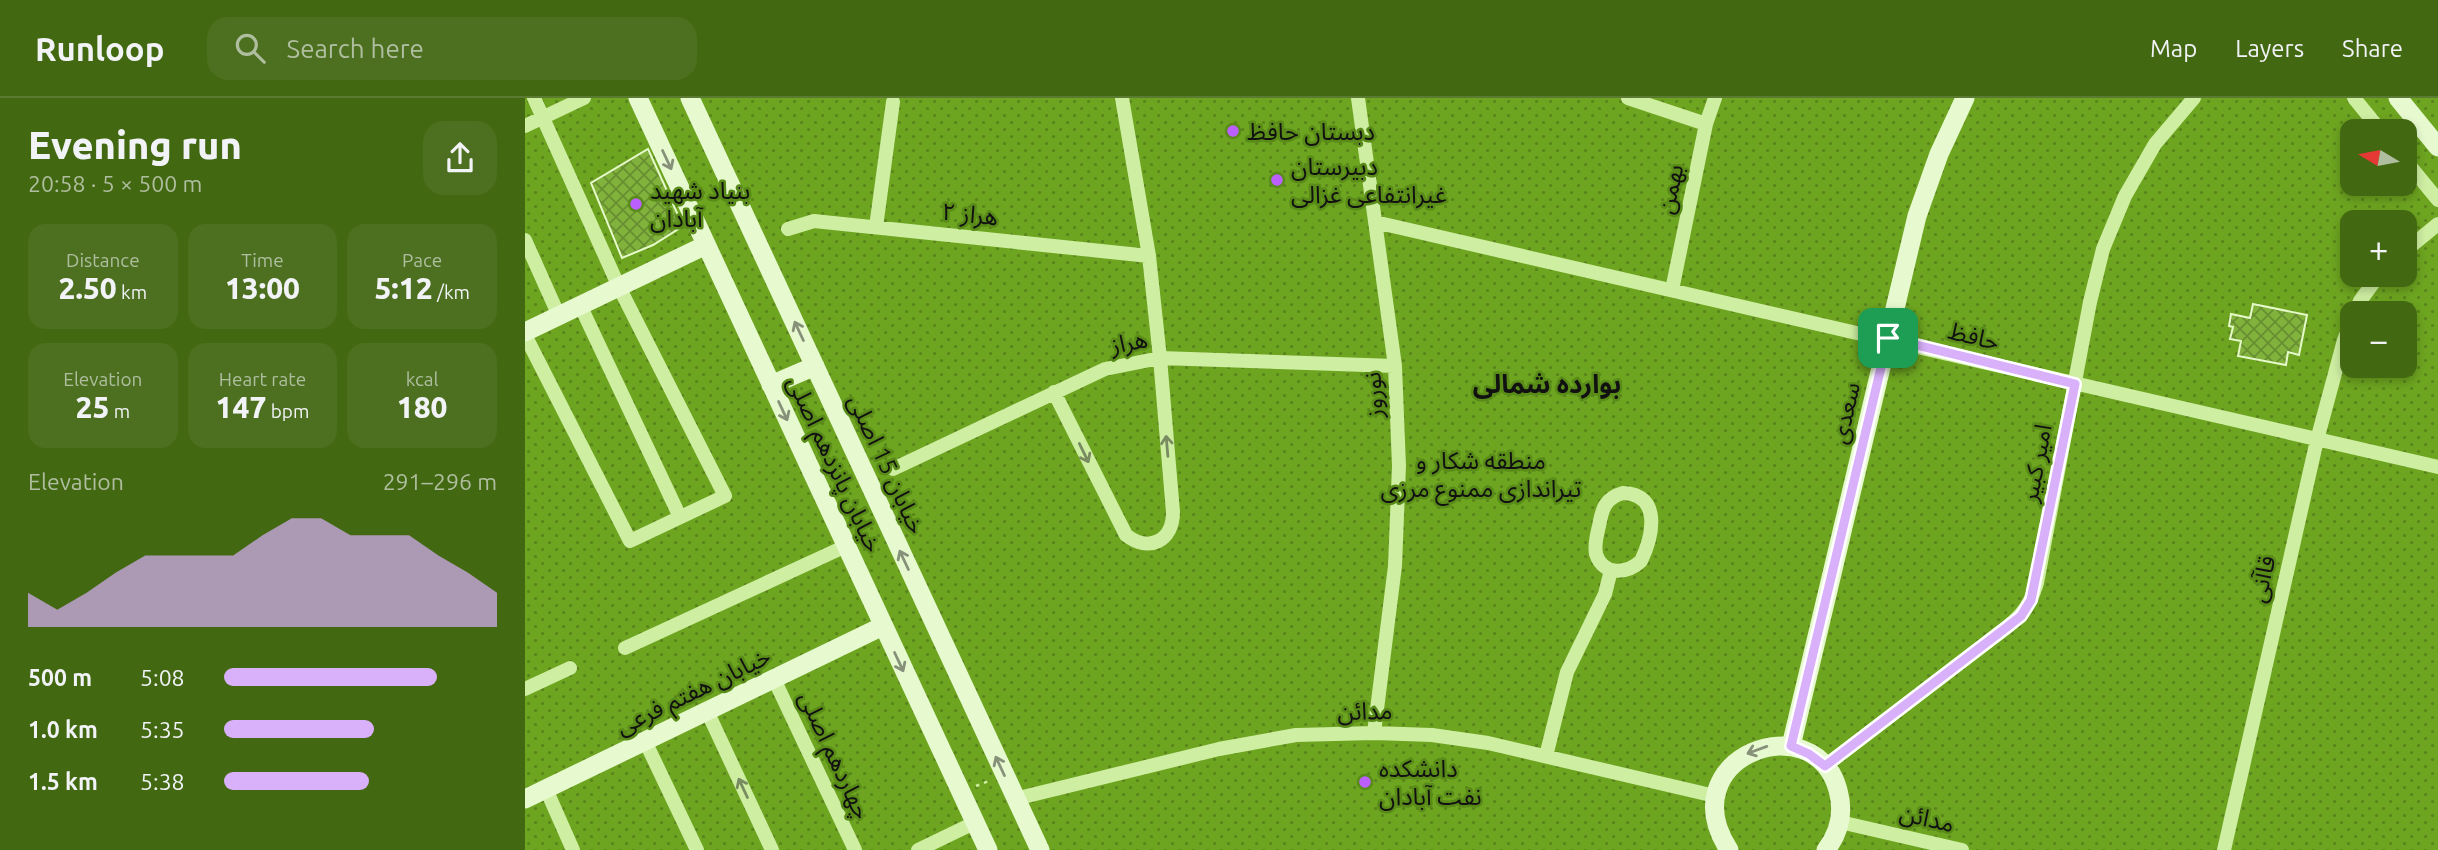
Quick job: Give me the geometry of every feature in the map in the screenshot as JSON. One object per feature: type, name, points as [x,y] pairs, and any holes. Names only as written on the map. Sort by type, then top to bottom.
[{"type":"main road","name":"خیابان پانزدهم اصلی","points":[[638,98],[988,850]]},
{"type":"main road","name":"خیابان 15 اصلی","points":[[691,98],[1040,850]]},
{"type":"main road","name":"سعدی","points":[[1791,746],[1917,216],[1938,154],[1965,98]]},
{"type":"main road","points":[[2398,98],[2438,147]]},
{"type":"main road","points":[[525,333],[706,246]]},
{"type":"main road","points":[[771,385],[815,366]]},
{"type":"main road","name":"خیابان هفتم فرعی","points":[[525,799],[883,626]]},
{"type":"main road","points":[[1729,850],[1720,836],[1715,816],[1715,796],[1723,778],[1735,762],[1752,751],[1771,746],[1791,746],[1809,754],[1825,766],[1836,783],[1841,802],[1840,822],[1833,841],[1826,850]]},
{"type":"street","points":[[525,333],[630,541],[725,496],[619,287],[534,98]]},
{"type":"street","points":[[525,126],[584,98]]},
{"type":"street","points":[[1054,392],[1126,535],[1141,544],[1158,541],[1165,536],[1173,521],[1160,358],[1149,256],[1122,98]]},
{"type":"street","name":"نوروز","points":[[1358,98],[1395,366],[1399,466],[1395,566],[1374,733]]},
{"type":"street","points":[[1628,98],[1706,124]]},
{"type":"street","name":"بهمن","points":[[1672,290],[1706,124],[1715,98]]},
{"type":"street","name":"امیر کبیر","points":[[1825,766],[2021,616],[2031,600],[2103,248],[2125,196],[2155,144],[2194,98]]},
{"type":"street","points":[[2354,98],[2371,119]]},
{"type":"street","points":[[876,227],[893,102]]},
{"type":"street","points":[[2417,175],[2438,200]]},
{"type":"street","name":"هراز ۲","points":[[788,229],[814,221],[1149,256]]},
{"type":"street","name":"حافظ","points":[[1375,222],[1888,338],[2438,467]]},
{"type":"street","points":[[2417,242],[2438,225]]},
{"type":"street","points":[[525,240],[559,316]]},
{"type":"street","points":[[580,305],[680,517]]},
{"type":"street","name":"قاآنی","points":[[2224,850],[2340,355]]},
{"type":"street","name":"هراز","points":[[893,469],[1105,369],[1160,358],[1395,366]]},
{"type":"street","points":[[1631,493],[1646,502],[1650,509],[1652,518],[1645,554],[1641,561],[1628,570],[1611,570],[1598,559],[1595,551],[1602,508],[1614,495],[1631,493]]},
{"type":"street","points":[[625,648],[846,546]]},
{"type":"street","points":[[1546,756],[1567,672],[1605,594],[1611,570]]},
{"type":"street","points":[[525,689],[571,668]]},
{"type":"street","name":"چهاردهم اصلی","points":[[774,679],[855,850]]},
{"type":"street","points":[[707,711],[772,850]]},
{"type":"street","name":"مدائن","points":[[1015,799],[1219,749],[1296,736],[1374,733],[1432,734],[1488,743],[1715,796]]},
{"type":"street","points":[[645,741],[697,850]]},
{"type":"street","points":[[546,789],[573,850]]},
{"type":"street","name":"مدائن","points":[[1840,822],[1962,850]]},
{"type":"street","points":[[918,850],[974,823]]},
{"type":"path","points":[[960,793],[1004,775]]},
{"type":"green space","name":"منطقه شکار و تیراندازی ممنوع مرزی","points":[[525,98],[2438,98],[2438,850],[525,850]]},
{"type":"building","name":"بنیاد شهید آبادان","points":[[648,149],[683,226],[653,245],[622,258],[591,183]]},
{"type":"building","points":[[2253,304],[2307,315],[2299,355],[2288,352],[2286,365],[2238,356],[2241,341],[2230,339],[2233,327],[2229,326],[2231,314],[2250,318]]},
{"type":"place","name":"دبستان حافظ","points":[[1233,131]]},
{"type":"place","name":"دبیرستان غیرانتفاعی غزالی","points":[[1277,180]]},
{"type":"place","name":"بنیاد شهید آبادان","points":[[636,204]]},
{"type":"place","name":"دانشکده نفت آبادان","points":[[1365,782]]},
{"type":"district","name":"بوارده شمالی","points":[[1547,383]]},
{"type":"route","points":[[1888,338],[2075,384],[2037,583],[2021,616],[1825,766],[1809,754],[1791,746],[1888,338]]}]
